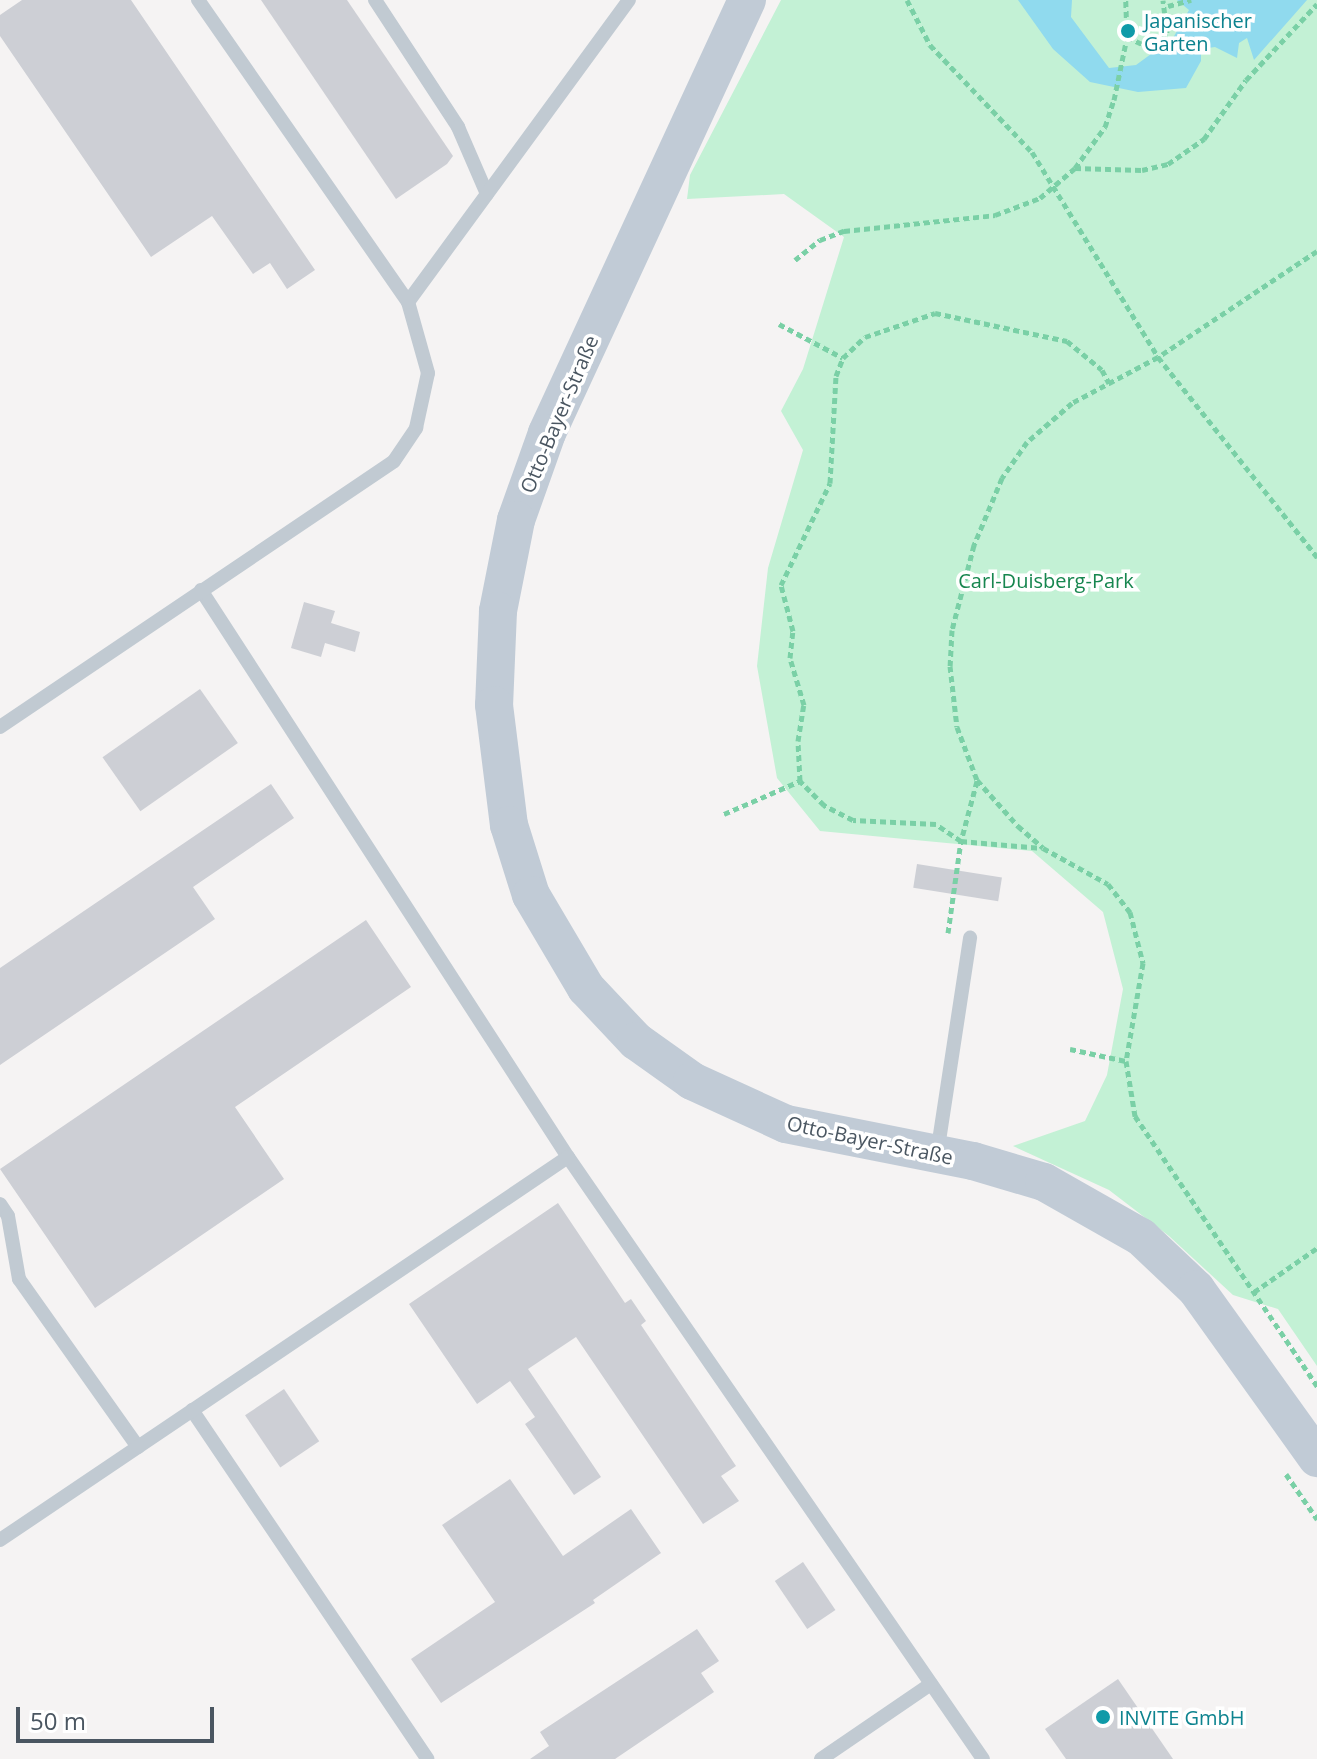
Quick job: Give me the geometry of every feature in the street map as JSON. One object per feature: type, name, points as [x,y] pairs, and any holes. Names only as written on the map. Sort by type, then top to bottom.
[{"type":"street","name":"Otto-Bayer-Straße","points":[[747,0],[547,433],[525,491],[506,566],[494,658],[502,788],[518,862],[547,928],[586,988],[636,1041],[692,1081],[753,1112],[819,1133],[937,1155],[1044,1182],[1141,1237],[1196,1289],[1317,1458]]},
{"type":"lane","points":[[0,727],[394,461],[416,428],[428,373],[408,302],[198,0]]},
{"type":"lane","points":[[375,0],[458,127],[487,194]]},
{"type":"lane","points":[[408,302],[629,0]]},
{"type":"lane","points":[[201,590],[568,1157],[983,1759]]},
{"type":"lane","points":[[937,1155],[970,938]]},
{"type":"lane","points":[[0,1540],[568,1157]]},
{"type":"lane","points":[[0,1204],[8,1216],[19,1279],[138,1447]]},
{"type":"lane","points":[[192,1410],[427,1759]]},
{"type":"lane","points":[[821,1759],[931,1684]]},
{"type":"path","points":[[907,0],[930,45],[1017,132],[1055,187],[1158,357],[1317,557]]},
{"type":"path","points":[[795,260],[820,240],[844,231],[984,217],[1024,205],[1055,187],[1075,168],[1105,127],[1127,37],[1126,0]]},
{"type":"path","points":[[1127,37],[1144,45],[1167,33],[1165,3],[1191,0]]},
{"type":"path","points":[[1075,168],[1142,170],[1181,158],[1204,139],[1246,80],[1317,4]]},
{"type":"path","points":[[1317,251],[1158,357],[1072,403],[1027,442],[1002,478],[974,545],[952,630],[950,666],[957,727],[977,780],[1043,848],[1108,884],[1138,928],[1143,963],[1126,1061],[1129,1098],[1144,1133],[1317,1386]]},
{"type":"path","points":[[1043,848],[961,841],[936,824],[853,820],[824,805],[800,781],[798,741],[804,705],[790,658],[793,631],[781,585],[830,483],[836,376],[843,358],[865,337],[894,323],[935,313],[955,315],[1067,341],[1102,370],[1109,383]]},
{"type":"path","points":[[779,324],[843,358]]},
{"type":"path","points":[[948,933],[961,841],[977,780]]},
{"type":"path","points":[[724,814],[800,781]]},
{"type":"path","points":[[1070,1049],[1126,1061]]},
{"type":"path","points":[[1254,1292],[1317,1248]]},
{"type":"green space","name":"Carl-Duisberg-Park","points":[[781,0],[1317,0],[1317,1366],[1278,1309],[1233,1295],[1169,1236],[1109,1190],[1013,1146],[1085,1121],[1107,1075],[1123,989],[1103,912],[1032,851],[820,831],[777,778],[757,666],[768,568],[803,450],[781,411],[803,369],[844,237],[784,194],[687,199],[690,175]]},
{"type":"water","points":[[1018,0],[1072,0],[1071,17],[1109,68],[1136,65],[1173,38],[1189,10],[1177,0],[1307,0],[1254,60],[1247,38],[1239,43],[1237,58],[1215,47],[1201,49],[1201,61],[1186,88],[1138,92],[1090,82],[1053,49]]},
{"type":"building","points":[[22,0],[131,0],[315,270],[287,289],[270,263],[253,274],[212,216],[151,257],[0,36],[0,15]]},
{"type":"building","points":[[261,0],[347,0],[453,156],[447,164],[396,199]]},
{"type":"building","points":[[304,602],[335,611],[331,623],[360,632],[355,652],[325,643],[321,657],[291,648]]},
{"type":"building","points":[[200,689],[238,743],[140,811],[103,757]]},
{"type":"building","points":[[271,784],[294,818],[193,887],[215,919],[0,1065],[0,968]]},
{"type":"building","points":[[917,864],[1002,877],[998,901],[913,888]]},
{"type":"building","points":[[366,920],[411,987],[235,1107],[284,1179],[95,1308],[0,1169]]},
{"type":"building","points":[[558,1203],[625,1303],[631,1299],[646,1321],[641,1325],[736,1466],[721,1476],[739,1501],[703,1524],[576,1337],[528,1369],[601,1477],[574,1495],[525,1424],[535,1417],[510,1381],[477,1404],[409,1304]]},
{"type":"building","points":[[284,1389],[319,1441],[280,1468],[245,1415]]},
{"type":"building","points":[[510,1479],[563,1556],[631,1509],[661,1553],[593,1600],[595,1603],[441,1703],[411,1659],[495,1602],[442,1525]]},
{"type":"building","points":[[803,1562],[835,1610],[807,1629],[775,1581]]},
{"type":"building","points":[[697,1629],[719,1661],[701,1673],[714,1692],[615,1759],[530,1759],[549,1746],[540,1732]]},
{"type":"building","name":"INVITE GmbH","points":[[1118,1679],[1173,1759],[1066,1759],[1045,1729]]},
{"type":"place","name":"Japanischer Garten","points":[[1128,31]]},
{"type":"place","name":"INVITE GmbH","points":[[1103,1717]]}]
